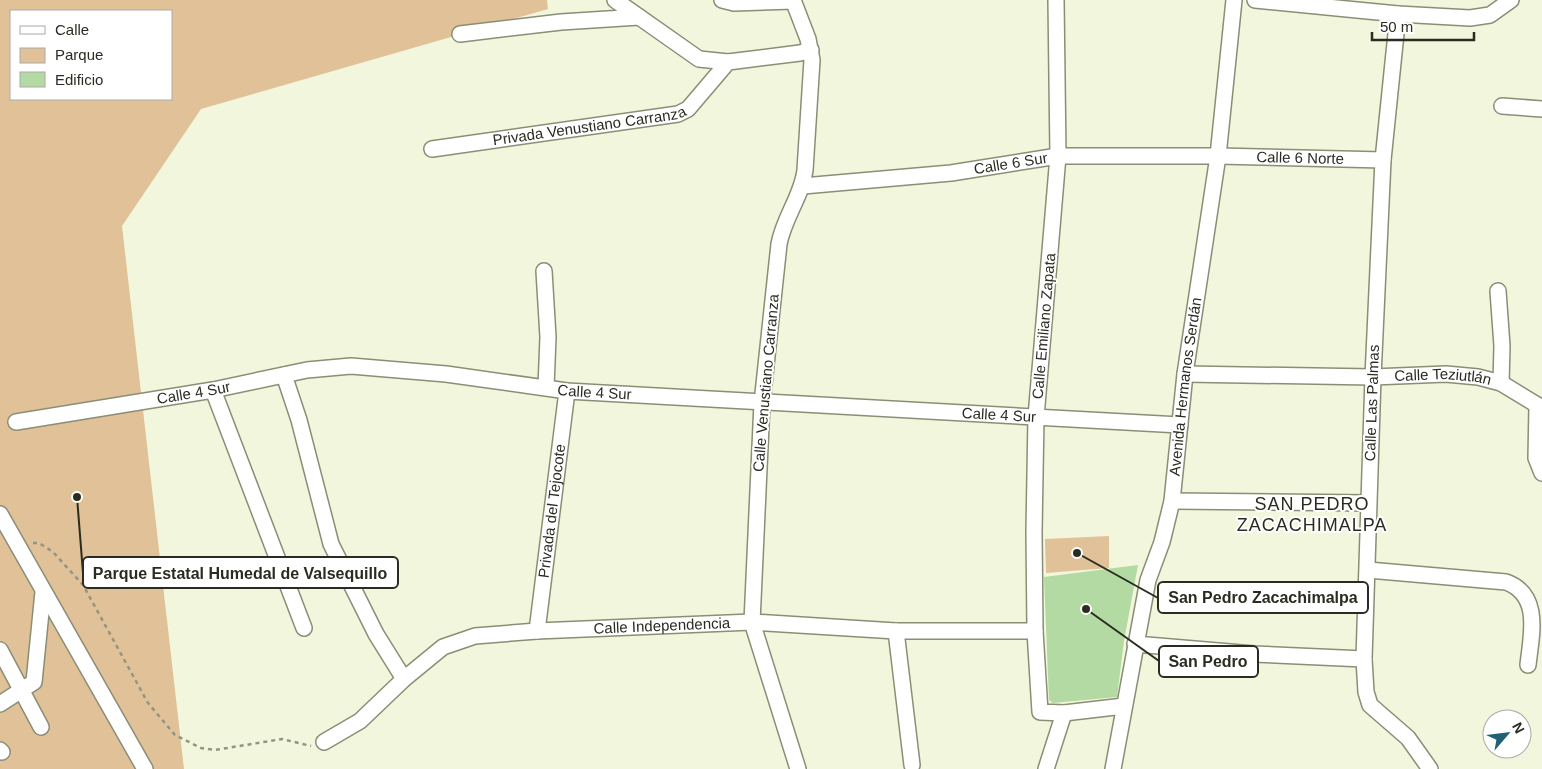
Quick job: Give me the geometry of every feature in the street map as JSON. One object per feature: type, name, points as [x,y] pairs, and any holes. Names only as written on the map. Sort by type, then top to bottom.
[{"type":"street","points":[[615,0],[700,58],[728,62],[811,50]]},
{"type":"street","points":[[722,0],[734,3],[793,1]]},
{"type":"street","name":"Calle Emiliano Zapata","points":[[1056,0],[1058,156],[1036,417],[1035,631],[1040,712],[1064,713]]},
{"type":"street","name":"Avenida Hermanos Serdán","points":[[1113,769],[1148,580],[1162,542],[1172,501],[1186,374],[1218,156],[1234,0]]},
{"type":"street","points":[[1255,0],[1398,14],[1481,18],[1501,9],[1511,0]]},
{"type":"street","name":"Calle Venustiano Carranza","points":[[793,1],[811,50],[803,186],[785,221],[779,244],[762,403],[752,622],[798,769]]},
{"type":"street","name":"Calle Las Palmas","points":[[1398,14],[1383,160],[1372,376],[1364,659],[1366,692],[1370,705],[1408,738],[1430,769]]},
{"type":"street","points":[[460,34],[561,22],[639,17]]},
{"type":"street","name":"Privada Venustiano Carranza","points":[[432,149],[678,114],[688,109],[728,62]]},
{"type":"street","points":[[1502,106],[1542,109]]},
{"type":"street","name":"Calle 6 Sur","points":[[803,186],[951,172],[1058,156],[1218,156]]},
{"type":"street","name":"Calle 6 Norte","points":[[1218,156],[1383,160]]},
{"type":"street","points":[[544,271],[548,337],[546,387]]},
{"type":"street","points":[[1498,291],[1502,346],[1501,383]]},
{"type":"street","name":"Calle 4 Sur","points":[[16,422],[213,390],[320,368],[369,367],[446,374],[567,391],[1180,425]]},
{"type":"street","name":"Calle Teziutlán","points":[[1186,374],[1372,376],[1446,374],[1501,383],[1540,406]]},
{"type":"street","points":[[284,375],[299,420],[331,544],[376,634],[404,679]]},
{"type":"street","points":[[213,390],[304,628]]},
{"type":"street","name":"Privada del Tejocote","points":[[537,631],[567,391]]},
{"type":"street","points":[[1540,406],[1536,458],[1542,473]]},
{"type":"street","points":[[1172,501],[1368,503]]},
{"type":"street","points":[[0,514],[145,769]]},
{"type":"street","points":[[1368,570],[1513,584],[1525,596],[1532,610],[1528,665]]},
{"type":"street","points":[[0,704],[34,682],[43,592]]},
{"type":"street","name":"Calle Independencia","points":[[324,742],[360,721],[404,679],[443,647],[475,636],[537,631],[752,622],[896,631],[1035,631]]},
{"type":"street","points":[[896,631],[912,765]]},
{"type":"street","points":[[1135,644],[1254,654],[1364,659]]},
{"type":"street","points":[[0,650],[41,727]]},
{"type":"street","points":[[1046,769],[1064,713],[1124,706]]},
{"type":"path","points":[[14,541],[39,543],[53,552],[83,585],[148,703],[175,735],[201,748],[215,750],[282,739],[314,746],[324,742]]},
{"type":"green space","points":[[0,0],[547,0],[548,9],[201,109],[122,226],[184,769],[0,769]]},
{"type":"green space","points":[[1109,536],[1109,568],[1046,573],[1045,539]]},
{"type":"building","points":[[1138,565],[1124,641],[1117,697],[1053,703],[1049,700],[1044,577]]},
{"type":"place","name":"Parque Estatal Humedal de Valsequillo","points":[[77,497]]},
{"type":"place","name":"San Pedro Zacachimalpa","points":[[1077,553]]},
{"type":"place","name":"San Pedro","points":[[1086,609]]},
{"type":"district","name":"SAN PEDRO ZACACHIMALPA","points":[[1312,514]]}]
